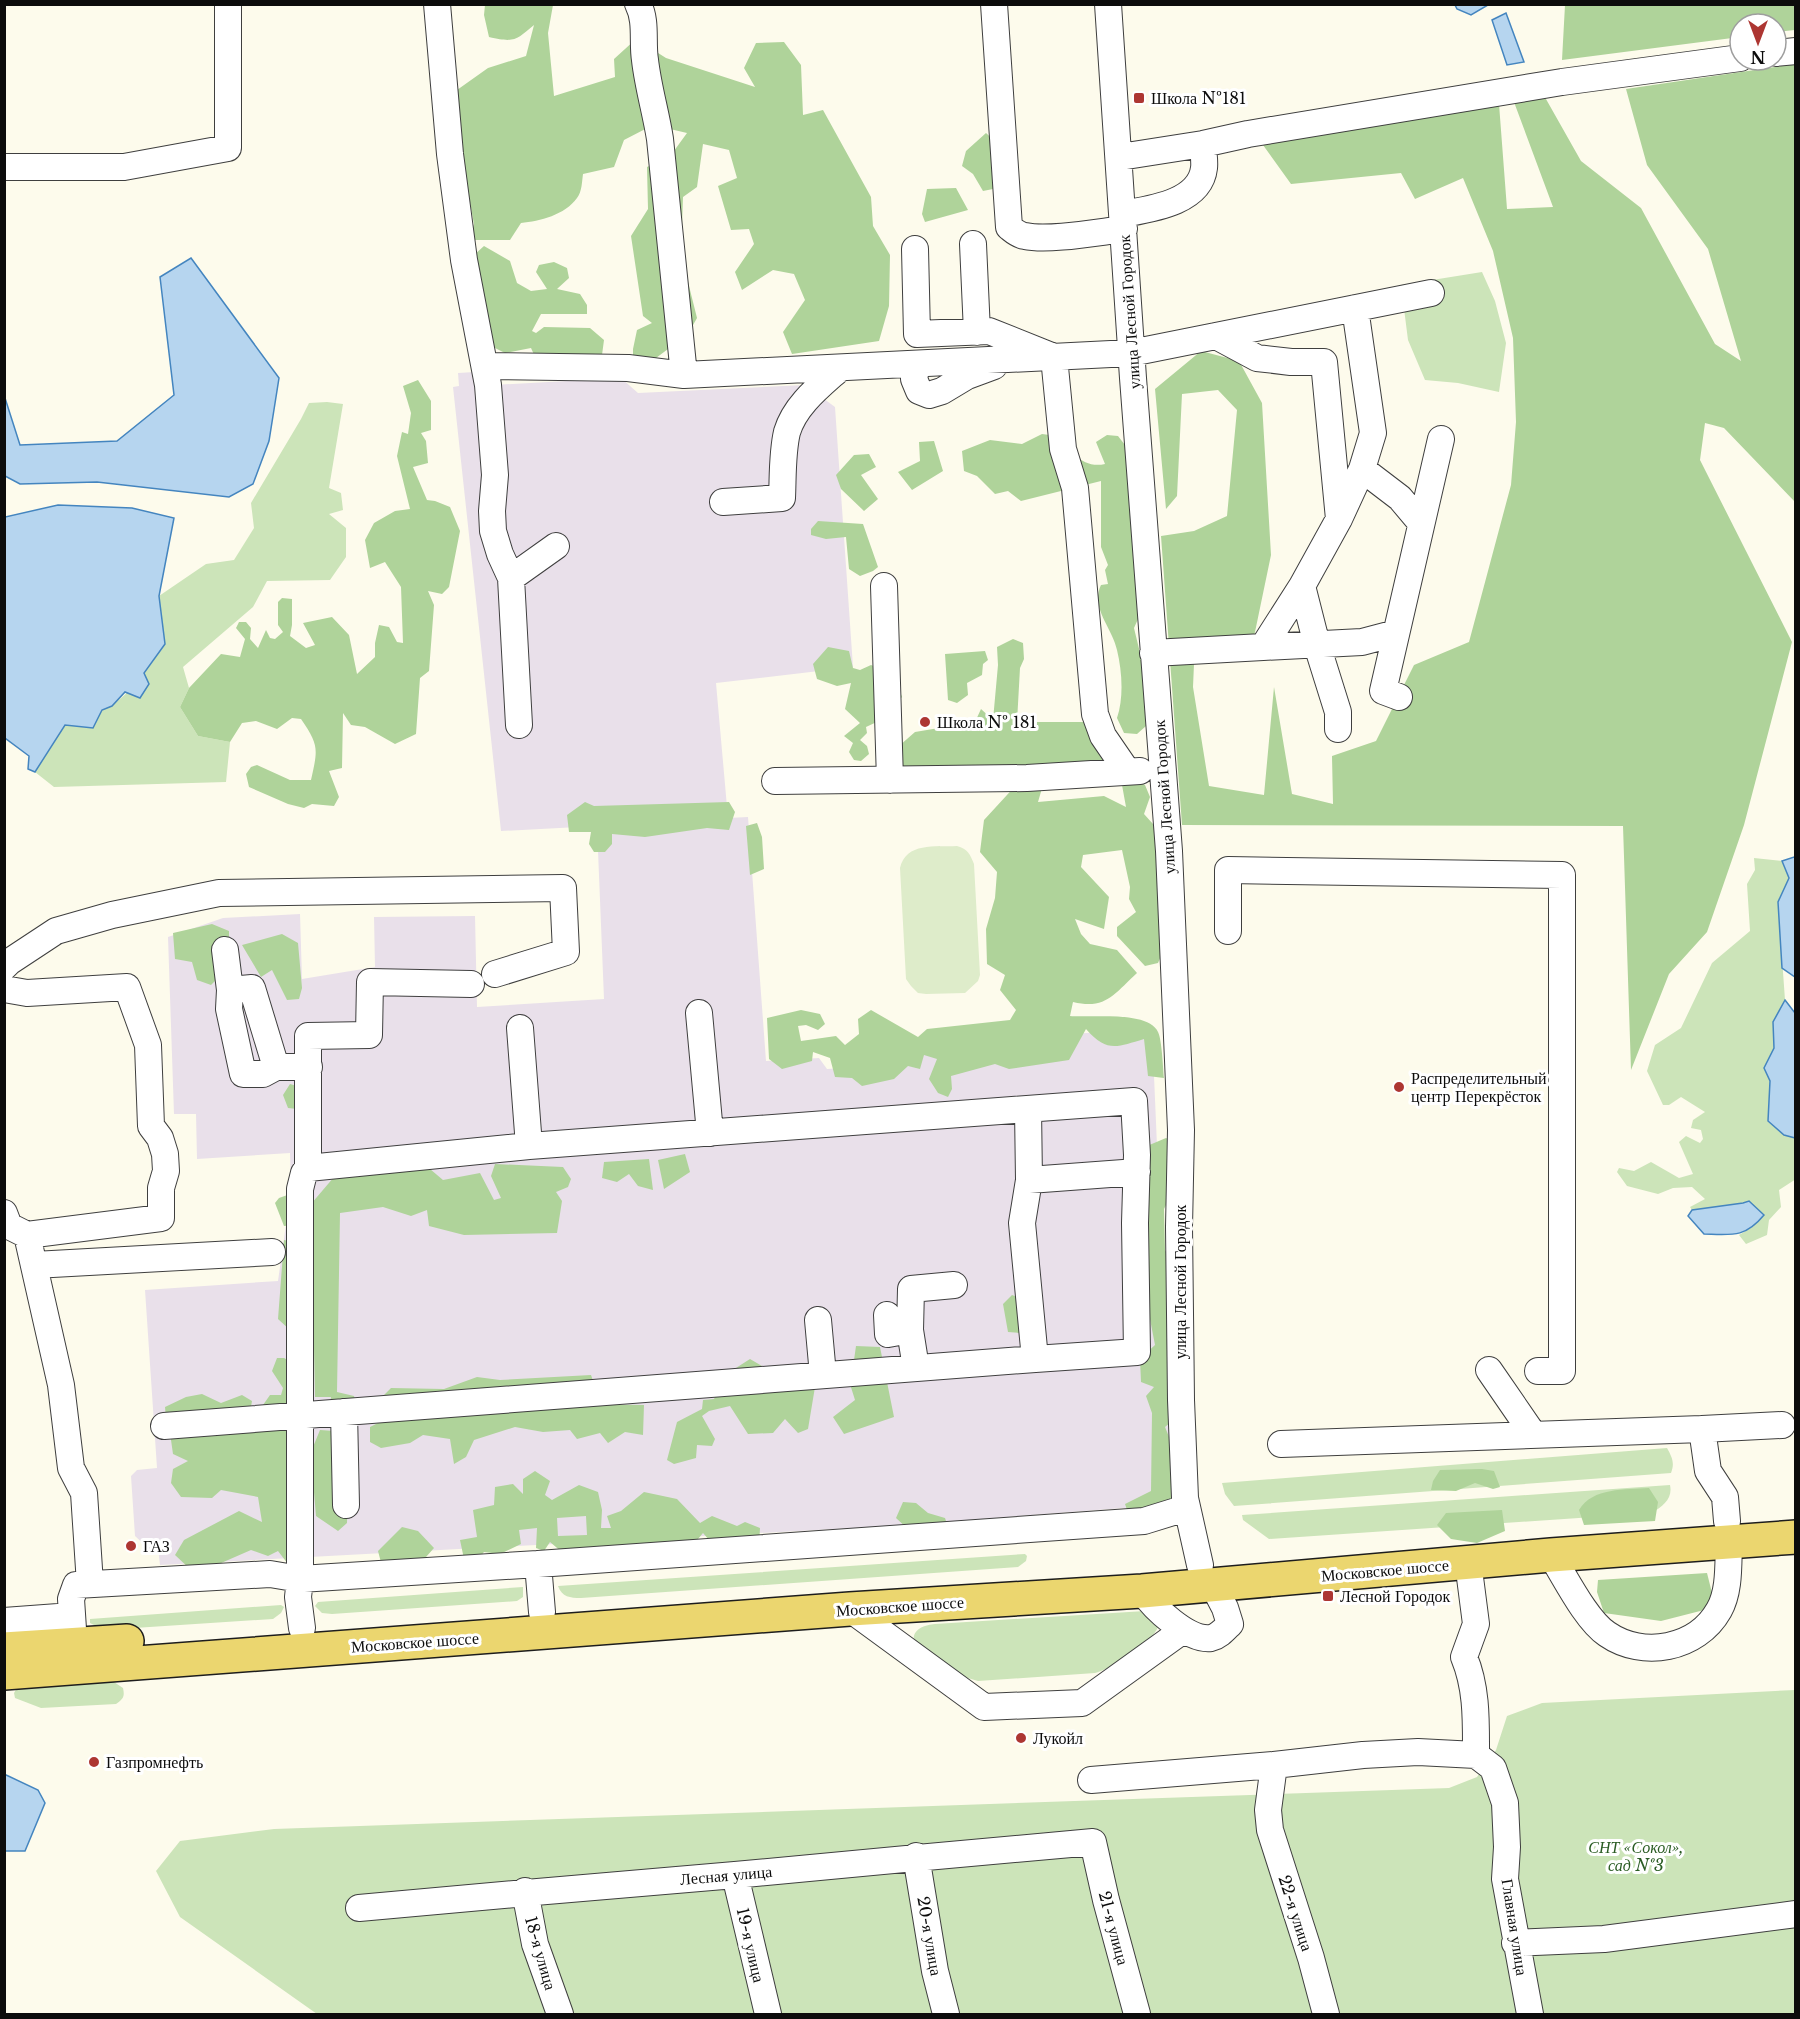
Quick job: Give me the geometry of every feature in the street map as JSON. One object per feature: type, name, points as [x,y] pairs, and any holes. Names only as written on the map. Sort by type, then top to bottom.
[{"type":"main road","name":"Московское шоссе","points":[[4,1649],[73,1630],[302,1628],[542,1612],[1468,1562],[1551,1555],[1728,1532],[1796,1517]]},
{"type":"main road","name":"Московское шоссе","points":[[4,1673],[850,1609],[1142,1591],[1206,1575],[1728,1532],[1796,1537]]},
{"type":"street","points":[[4,167],[124,167],[228,148],[228,4]]},
{"type":"street","points":[[437,4],[450,154],[464,260],[488,385],[495,475],[493,531],[511,578],[519,725]]},
{"type":"street","points":[[638,4],[643,20],[648,88],[655,109],[660,139],[684,375]]},
{"type":"street","points":[[993,4],[1009,227],[1016,233],[1026,236],[1053,236],[1123,221],[1168,206],[1196,187],[1204,169],[1203,144]]},
{"type":"street","name":"улица Лесной Городок","points":[[1108,4],[1120,157],[1131,353],[1169,851],[1179,1050],[1181,1400],[1186,1508],[1206,1575],[1225,1608],[1230,1624],[1220,1634],[1209,1638],[1182,1631]]},
{"type":"street","points":[[1120,157],[1562,82],[1728,60]]},
{"type":"street","points":[[973,243],[977,332]]},
{"type":"street","points":[[915,249],[917,334],[989,332],[1054,357]]},
{"type":"street","points":[[485,366],[628,368],[684,375],[1131,353],[1431,293]]},
{"type":"street","points":[[1263,647],[1302,586],[1339,519],[1362,469],[1373,433],[1355,308]]},
{"type":"street","points":[[1216,336],[1257,358],[1291,362],[1324,362],[1339,519]]},
{"type":"street","points":[[1054,357],[1063,449],[1075,488],[1095,714],[1103,736],[1127,771]]},
{"type":"street","points":[[723,502],[782,498],[787,432],[797,411],[840,368]]},
{"type":"street","points":[[1399,697],[1383,691],[1441,439]]},
{"type":"street","points":[[1362,469],[1400,498],[1421,523]]},
{"type":"street","points":[[511,578],[556,546]]},
{"type":"street","points":[[884,586],[890,780]]},
{"type":"street","points":[[1302,586],[1317,645],[1336,703],[1338,729]]},
{"type":"street","points":[[1153,653],[1362,642],[1396,633]]},
{"type":"street","points":[[775,781],[1027,778],[1161,769]]},
{"type":"street","points":[[1228,931],[1228,870],[1562,875],[1562,1371],[1538,1371]]},
{"type":"street","points":[[4,967],[56,932],[112,915],[219,893],[563,888],[566,952],[495,974]]},
{"type":"street","points":[[225,950],[230,990],[229,1009],[243,1074],[263,1074],[276,1067],[309,1067]]},
{"type":"street","points":[[302,1628],[298,1597],[300,1579],[300,1189],[304,1173],[308,1168],[308,1036],[369,1035],[370,982],[471,984]]},
{"type":"street","points":[[4,988],[27,993],[128,987],[148,1045],[151,1126],[160,1138],[165,1154],[165,1171],[161,1188],[161,1218],[27,1235],[9,1226],[4,1213]]},
{"type":"street","points":[[230,990],[252,988],[276,1067]]},
{"type":"street","points":[[699,1013],[710,1133]]},
{"type":"street","points":[[519,1028],[529,1146]]},
{"type":"street","points":[[164,1426],[1137,1352],[1135,1223],[1137,1172],[1134,1101],[529,1146],[308,1168]]},
{"type":"street","points":[[1028,1109],[1029,1180],[1022,1223],[1035,1359]]},
{"type":"street","points":[[1029,1180],[1137,1172]]},
{"type":"street","points":[[27,1235],[61,1385],[71,1468],[84,1493],[90,1584]]},
{"type":"street","points":[[34,1265],[272,1252]]},
{"type":"street","points":[[916,1368],[910,1330],[911,1289],[954,1285]]},
{"type":"street","points":[[887,1315],[888,1334],[910,1330]]},
{"type":"street","points":[[818,1320],[823,1375]]},
{"type":"street","points":[[1489,1370],[1533,1434]]},
{"type":"street","points":[[344,1412],[346,1504]]},
{"type":"street","points":[[1281,1444],[1782,1425]]},
{"type":"street","points":[[1551,1555],[1587,1611],[1605,1633],[1629,1646],[1658,1648],[1684,1642],[1706,1627],[1720,1609],[1728,1581],[1728,1532],[1725,1497],[1708,1471],[1702,1429]]},
{"type":"street","points":[[4,1621],[73,1630],[71,1599],[76,1585],[270,1574],[300,1579],[538,1564],[1144,1521],[1186,1508]]},
{"type":"street","points":[[1091,1780],[1274,1765],[1363,1755],[1418,1752],[1476,1755],[1476,1715],[1472,1676],[1464,1657],[1476,1624],[1468,1562]]},
{"type":"street","points":[[538,1564],[542,1612]]},
{"type":"street","points":[[850,1609],[984,1707],[1082,1703],[1182,1631],[1149,1601],[1142,1591]]},
{"type":"street","name":"Главная улица","points":[[1476,1755],[1493,1768],[1505,1803],[1507,1847],[1505,1879],[1530,2014]]},
{"type":"street","name":"22-я улица","points":[[1274,1765],[1268,1810],[1270,1830],[1311,1958],[1326,2014]]},
{"type":"street","name":"Лесная улица","points":[[359,1908],[735,1875],[916,1856],[1093,1842]]},
{"type":"street","name":"21-я улица","points":[[1093,1842],[1137,2014]]},
{"type":"street","name":"20-я улица","points":[[916,1856],[936,1971],[946,2014]]},
{"type":"street","name":"19-я улица","points":[[735,1875],[768,2014]]},
{"type":"street","name":"18-я улица","points":[[525,1892],[535,1944],[560,2014]]},
{"type":"street","points":[[1515,1942],[1604,1939],[1796,1914]]},
{"type":"shaded area","points":[[474,372],[476,386],[621,378],[638,393],[805,385],[835,407],[853,667],[716,683],[728,818],[748,817],[766,1061],[819,1058],[827,1069],[912,1064],[911,1052],[1054,1035],[1152,1029],[1172,1496],[1163,1505],[891,1526],[160,1565],[158,1548],[149,1549],[135,1536],[131,1476],[137,1470],[157,1468],[145,1290],[278,1281],[291,1189],[290,1153],[197,1159],[196,1114],[174,1114],[168,937],[223,918],[300,914],[302,979],[375,967],[374,917],[475,916],[477,1007],[604,999],[597,826],[501,831],[453,387],[459,386],[458,373]]},
{"type":"green space","points":[[485,5],[553,5],[548,33],[554,96],[615,77],[614,59],[636,39],[666,58],[755,87],[744,68],[756,43],[784,42],[801,65],[803,115],[823,110],[871,197],[873,226],[890,255],[889,306],[879,341],[792,354],[783,332],[805,300],[794,274],[773,270],[742,290],[735,272],[754,244],[749,229],[731,230],[718,186],[737,178],[729,150],[703,144],[697,187],[683,197],[681,254],[697,318],[688,334],[648,364],[633,360],[637,330],[652,323],[643,316],[631,236],[648,209],[647,167],[671,155],[687,133],[653,125],[624,140],[614,167],[583,174],[579,196],[566,209],[544,219],[521,223],[510,240],[470,240],[474,224],[458,137],[457,90],[488,68],[526,56],[534,25],[514,39],[489,37],[484,15]]},
{"type":"green space","points":[[1565,5],[1795,5],[1795,30],[1788,31],[1788,12],[1728,12],[1728,39],[1562,60]]},
{"type":"green space","points":[[1795,64],[1795,502],[1724,428],[1705,423],[1700,460],[1792,642],[1744,825],[1707,932],[1669,974],[1631,1070],[1623,826],[1182,825],[1161,536],[1194,531],[1227,516],[1237,410],[1218,390],[1182,394],[1177,496],[1166,509],[1155,389],[1201,351],[1239,361],[1262,403],[1271,555],[1250,656],[1194,664],[1193,687],[1209,786],[1264,795],[1274,687],[1292,794],[1333,804],[1332,756],[1376,741],[1414,665],[1469,642],[1511,485],[1516,422],[1513,338],[1493,251],[1463,178],[1415,199],[1401,173],[1291,184],[1263,145],[1499,104],[1507,209],[1553,207],[1511,94],[1542,92],[1581,161],[1641,208],[1715,344],[1741,361],[1708,249],[1647,165],[1626,89],[1741,72],[1788,72],[1788,65]]},
{"type":"green space","points":[[986,133],[1000,146],[1003,187],[983,191],[973,174],[962,166],[966,151]]},
{"type":"green space","points":[[956,188],[968,210],[925,222],[922,214],[927,189]]},
{"type":"green space","points":[[484,246],[510,261],[517,283],[531,291],[547,289],[536,272],[539,265],[554,262],[567,268],[569,278],[557,289],[580,294],[587,305],[587,314],[541,314],[532,331],[536,333],[544,327],[590,328],[604,340],[602,355],[541,370],[531,348],[505,353],[489,345],[474,255]]},
{"type":"green space","points":[[1482,272],[1495,301],[1506,343],[1499,392],[1458,383],[1425,380],[1408,340],[1401,285]]},
{"type":"green space","points":[[418,380],[431,401],[431,430],[421,433],[426,441],[428,463],[413,467],[427,500],[450,507],[460,531],[449,587],[442,594],[428,591],[434,605],[429,671],[420,678],[416,734],[395,744],[365,727],[351,725],[343,713],[342,768],[329,771],[339,797],[334,806],[312,804],[304,808],[288,804],[249,787],[246,774],[251,767],[257,765],[290,780],[311,780],[316,754],[311,735],[301,719],[292,718],[277,729],[256,721],[242,723],[230,742],[198,736],[180,707],[189,688],[221,654],[240,657],[245,639],[236,628],[239,622],[246,622],[251,628],[250,639],[258,648],[266,630],[270,638],[275,639],[283,632],[278,625],[278,602],[282,598],[292,599],[290,636],[306,648],[315,645],[303,623],[332,617],[349,635],[357,674],[375,657],[379,625],[389,627],[397,642],[403,643],[401,587],[385,562],[370,568],[365,540],[374,523],[395,511],[410,509],[397,456],[402,432],[408,434],[411,413],[403,386]]},
{"type":"green space","points":[[309,403],[343,404],[329,488],[341,493],[343,510],[329,514],[346,528],[346,557],[330,580],[267,581],[253,607],[183,667],[189,688],[180,707],[198,736],[230,742],[226,782],[54,787],[35,772],[65,725],[92,728],[102,710],[120,699],[137,682],[165,644],[159,596],[206,564],[234,560],[254,528],[251,503]]},
{"type":"green space","points":[[1042,434],[1057,436],[1078,458],[1097,465],[1105,464],[1096,442],[1107,435],[1118,436],[1125,445],[1138,516],[1135,553],[1138,619],[1134,628],[1141,657],[1146,726],[1137,734],[1124,733],[1117,718],[1122,684],[1120,667],[1117,650],[1098,602],[1101,585],[1108,584],[1105,570],[1108,565],[1101,547],[1101,481],[1021,501],[1008,491],[995,494],[977,476],[964,471],[962,451],[990,440],[1022,444]]},
{"type":"green space","points":[[934,441],[943,471],[912,490],[898,472],[920,461],[919,442]]},
{"type":"green space","points":[[869,454],[876,467],[861,475],[878,499],[864,511],[841,489],[836,475],[854,455]]},
{"type":"green space","points":[[818,521],[863,524],[878,567],[860,576],[849,569],[846,537],[826,539],[811,535],[811,529]]},
{"type":"green space","points":[[1013,639],[1023,643],[1024,659],[1020,668],[1017,722],[1091,722],[1112,758],[1068,778],[1049,764],[1038,802],[1104,796],[1126,807],[1122,785],[1131,778],[1145,785],[1150,797],[1144,814],[1153,824],[1166,874],[1167,942],[1158,963],[1145,966],[1117,936],[1117,927],[1136,912],[1129,899],[1130,887],[1122,850],[1083,855],[1081,867],[1109,897],[1104,929],[1075,919],[1081,934],[1090,944],[1117,950],[1137,973],[1115,994],[1102,1002],[1084,1004],[1073,1002],[1070,1016],[1131,1018],[1143,1020],[1152,1025],[1159,1036],[1164,1078],[1148,1076],[1144,1039],[1119,1046],[1106,1045],[1093,1037],[1086,1029],[1069,1060],[1009,1069],[995,1064],[951,1076],[952,1089],[948,1097],[938,1093],[929,1079],[937,1059],[924,1055],[920,1069],[908,1066],[894,1079],[862,1086],[852,1078],[835,1077],[830,1058],[813,1052],[812,1061],[782,1069],[769,1059],[767,1018],[801,1010],[820,1014],[825,1024],[818,1030],[806,1025],[798,1026],[801,1041],[836,1036],[845,1045],[859,1034],[858,1019],[871,1010],[918,1037],[927,1029],[1010,1020],[1016,1010],[1000,990],[1005,975],[987,964],[986,929],[995,898],[997,872],[980,852],[984,820],[1018,783],[898,768],[899,746],[915,732],[975,722],[981,709],[993,720],[998,665],[997,647]]},
{"type":"green space","points":[[828,647],[849,651],[853,668],[860,670],[871,665],[894,674],[902,697],[881,720],[866,727],[867,733],[860,740],[867,746],[869,754],[861,761],[854,760],[849,752],[853,743],[844,736],[860,723],[845,709],[851,683],[837,686],[817,679],[813,664]]},
{"type":"green space","points":[[985,651],[988,660],[983,664],[982,675],[967,683],[968,695],[957,703],[948,700],[945,654]]},
{"type":"green space","points":[[585,802],[594,806],[729,802],[735,812],[729,830],[707,828],[645,837],[612,834],[612,844],[605,852],[594,852],[589,844],[591,832],[569,832],[567,815]]},
{"type":"green space","points":[[757,823],[762,837],[764,869],[750,875],[746,826]]},
{"type":"green space","points":[[957,846],[968,852],[974,864],[980,975],[978,981],[965,993],[918,993],[906,979],[900,868],[908,854],[915,850]]},
{"type":"green space","points":[[1754,858],[1782,861],[1789,878],[1778,902],[1785,1000],[1773,1022],[1774,1048],[1764,1068],[1770,1081],[1768,1121],[1784,1135],[1795,1138],[1796,1179],[1779,1190],[1781,1207],[1769,1220],[1767,1235],[1746,1244],[1739,1235],[1754,1226],[1743,1203],[1692,1210],[1690,1207],[1705,1199],[1692,1187],[1673,1188],[1658,1194],[1627,1186],[1617,1172],[1619,1168],[1634,1171],[1651,1162],[1679,1178],[1693,1174],[1679,1142],[1686,1136],[1700,1143],[1703,1139],[1701,1130],[1691,1128],[1693,1120],[1705,1112],[1681,1097],[1669,1105],[1663,1105],[1647,1071],[1655,1045],[1681,1028],[1712,963],[1750,931],[1747,884],[1755,870]]},
{"type":"green space","points":[[212,924],[229,931],[229,967],[211,985],[197,980],[192,962],[175,959],[173,933]]},
{"type":"green space","points":[[282,934],[298,943],[302,988],[299,999],[287,1000],[272,970],[261,977],[242,945]]},
{"type":"green space","points":[[290,1084],[297,1086],[297,1109],[288,1108],[283,1095]]},
{"type":"green space","points":[[1166,1138],[1172,1141],[1184,1169],[1164,1209],[1165,1250],[1178,1273],[1183,1412],[1165,1427],[1174,1449],[1173,1500],[1133,1527],[1125,1504],[1151,1491],[1152,1413],[1146,1396],[1154,1387],[1141,1382],[1140,1359],[1155,1345],[1143,1283],[1147,1146]]},
{"type":"green space","points":[[685,1154],[690,1172],[664,1189],[658,1160]]},
{"type":"green space","points":[[649,1159],[653,1190],[638,1186],[629,1174],[617,1182],[602,1178],[604,1162]]},
{"type":"green space","points":[[495,1164],[563,1167],[571,1179],[568,1187],[556,1192],[562,1201],[557,1233],[464,1235],[429,1226],[427,1210],[411,1216],[383,1207],[340,1213],[337,1392],[354,1396],[357,1406],[349,1419],[358,1432],[349,1442],[347,1523],[338,1531],[316,1516],[312,1469],[288,1564],[278,1551],[268,1556],[251,1550],[212,1567],[191,1570],[175,1555],[184,1540],[239,1511],[262,1522],[258,1497],[221,1490],[212,1498],[181,1497],[171,1483],[173,1469],[188,1461],[173,1454],[170,1433],[282,1426],[313,1447],[320,1430],[334,1431],[329,1415],[331,1397],[315,1397],[311,1204],[334,1177],[430,1169],[443,1180],[480,1173],[494,1200],[501,1198],[491,1176]]},
{"type":"green space","points":[[293,1193],[296,1225],[284,1226],[275,1203],[279,1198]]},
{"type":"green space","points":[[284,1240],[293,1242],[291,1331],[278,1319]]},
{"type":"green space","points":[[1012,1295],[1023,1299],[1020,1333],[1008,1332],[1003,1304]]},
{"type":"green space","points":[[856,1346],[880,1347],[894,1417],[844,1434],[833,1417],[855,1400],[844,1365],[854,1360]]},
{"type":"green space","points":[[277,1358],[284,1358],[295,1364],[308,1400],[265,1410],[263,1405],[270,1395],[281,1395],[283,1388],[272,1371]]},
{"type":"green space","points":[[750,1359],[762,1366],[770,1388],[815,1387],[808,1429],[798,1433],[785,1419],[773,1433],[748,1434],[730,1406],[709,1411],[702,1416],[715,1439],[712,1446],[697,1445],[696,1458],[674,1464],[667,1460],[677,1422],[702,1409],[703,1400],[714,1399],[725,1375]]},
{"type":"green space","points":[[591,1375],[599,1398],[584,1404],[644,1405],[643,1435],[625,1432],[608,1443],[600,1433],[577,1439],[570,1430],[543,1432],[515,1427],[474,1440],[466,1457],[454,1464],[450,1439],[423,1435],[410,1443],[381,1448],[370,1442],[370,1427],[384,1420],[382,1397],[391,1388],[444,1389],[477,1377],[500,1380]]},
{"type":"green space","points":[[202,1394],[221,1403],[242,1395],[252,1401],[250,1412],[166,1419],[165,1407],[186,1397]]},
{"type":"green space","points":[[1667,1448],[1673,1466],[1671,1473],[1234,1506],[1225,1494],[1222,1483]]},
{"type":"green space","points":[[1440,1470],[1494,1471],[1500,1487],[1493,1489],[1475,1483],[1456,1491],[1431,1490],[1433,1481]]},
{"type":"green space","points":[[535,1471],[550,1481],[545,1495],[552,1500],[579,1485],[598,1492],[602,1510],[601,1528],[611,1528],[607,1516],[621,1511],[644,1492],[677,1499],[700,1523],[712,1516],[737,1526],[745,1522],[760,1528],[759,1545],[716,1548],[703,1533],[693,1545],[563,1553],[550,1542],[544,1551],[536,1548],[537,1528],[519,1530],[521,1544],[500,1554],[484,1552],[475,1562],[464,1559],[460,1540],[477,1537],[473,1510],[494,1505],[495,1487],[513,1484],[523,1494],[523,1479]],"holes":[[[586,1516],[587,1535],[558,1536],[557,1518]]]},
{"type":"green space","points":[[1670,1485],[1669,1498],[1652,1513],[1269,1539],[1243,1520],[1242,1515]]},
{"type":"green space","points":[[1649,1488],[1658,1502],[1655,1521],[1584,1525],[1579,1510],[1592,1497],[1610,1491]]},
{"type":"green space","points":[[903,1502],[916,1503],[928,1513],[945,1518],[948,1527],[909,1530],[896,1518]]},
{"type":"green space","points":[[1502,1510],[1505,1531],[1477,1543],[1451,1539],[1437,1525],[1446,1513]]},
{"type":"green space","points":[[402,1527],[418,1531],[434,1548],[418,1566],[383,1570],[378,1551]]},
{"type":"green space","points":[[1025,1554],[1026,1561],[1018,1567],[581,1598],[567,1596],[558,1586]]},
{"type":"green space","points":[[1707,1573],[1713,1597],[1708,1609],[1661,1621],[1604,1613],[1597,1592],[1598,1580]]},
{"type":"green space","points":[[523,1587],[523,1597],[517,1601],[332,1614],[322,1613],[315,1606],[318,1602]]},
{"type":"green space","points":[[281,1605],[284,1607],[281,1613],[273,1619],[104,1630],[90,1623],[90,1619]]},
{"type":"green space","points":[[1145,1611],[1159,1624],[1156,1631],[1132,1653],[1095,1673],[978,1681],[961,1676],[914,1641],[917,1631],[935,1624]]},
{"type":"green space","points":[[114,1682],[124,1691],[123,1697],[116,1704],[41,1708],[15,1698],[14,1693],[17,1688]]},
{"type":"green space","name":"СНТ «Сокол», сад №3","points":[[1795,1690],[1795,2014],[317,2014],[180,1917],[156,1871],[180,1841],[274,1829],[1449,1788],[1477,1777],[1496,1750],[1507,1716],[1542,1703]]},
{"type":"water","points":[[1455,5],[1488,5],[1471,15],[1457,9]]},
{"type":"water","points":[[1506,13],[1524,62],[1507,65],[1492,20]]},
{"type":"water","points":[[191,258],[279,378],[269,441],[253,484],[229,497],[97,482],[20,484],[5,476],[5,398],[20,445],[117,441],[174,395],[160,277]]},
{"type":"water","points":[[58,505],[132,508],[174,518],[159,596],[165,644],[144,673],[149,684],[140,698],[125,692],[112,706],[102,710],[93,728],[65,725],[35,772],[28,769],[29,756],[5,738],[5,517]]},
{"type":"water","points":[[1794,857],[1796,859],[1795,977],[1782,968],[1778,902],[1789,878],[1782,861]]},
{"type":"water","points":[[1785,1000],[1795,1013],[1795,1138],[1784,1135],[1768,1121],[1770,1081],[1764,1068],[1774,1048],[1773,1022]]},
{"type":"water","points":[[1749,1201],[1764,1215],[1751,1228],[1737,1234],[1704,1234],[1688,1216],[1692,1210]]},
{"type":"water","points":[[4,1774],[38,1790],[45,1803],[25,1851],[5,1851]]},
{"type":"place","name":"Школа №181","points":[[1139,98]]},
{"type":"place","name":"Школа № 181","points":[[925,722]]},
{"type":"place","name":"Распределительный центр Перекрёсток","points":[[1399,1087]]},
{"type":"place","name":"ГАЗ","points":[[131,1546]]},
{"type":"place","name":"Лесной Городок","points":[[1328,1596]]},
{"type":"place","name":"Лукойл","points":[[1021,1738]]},
{"type":"place","name":"Газпромнефть","points":[[94,1762]]}]
